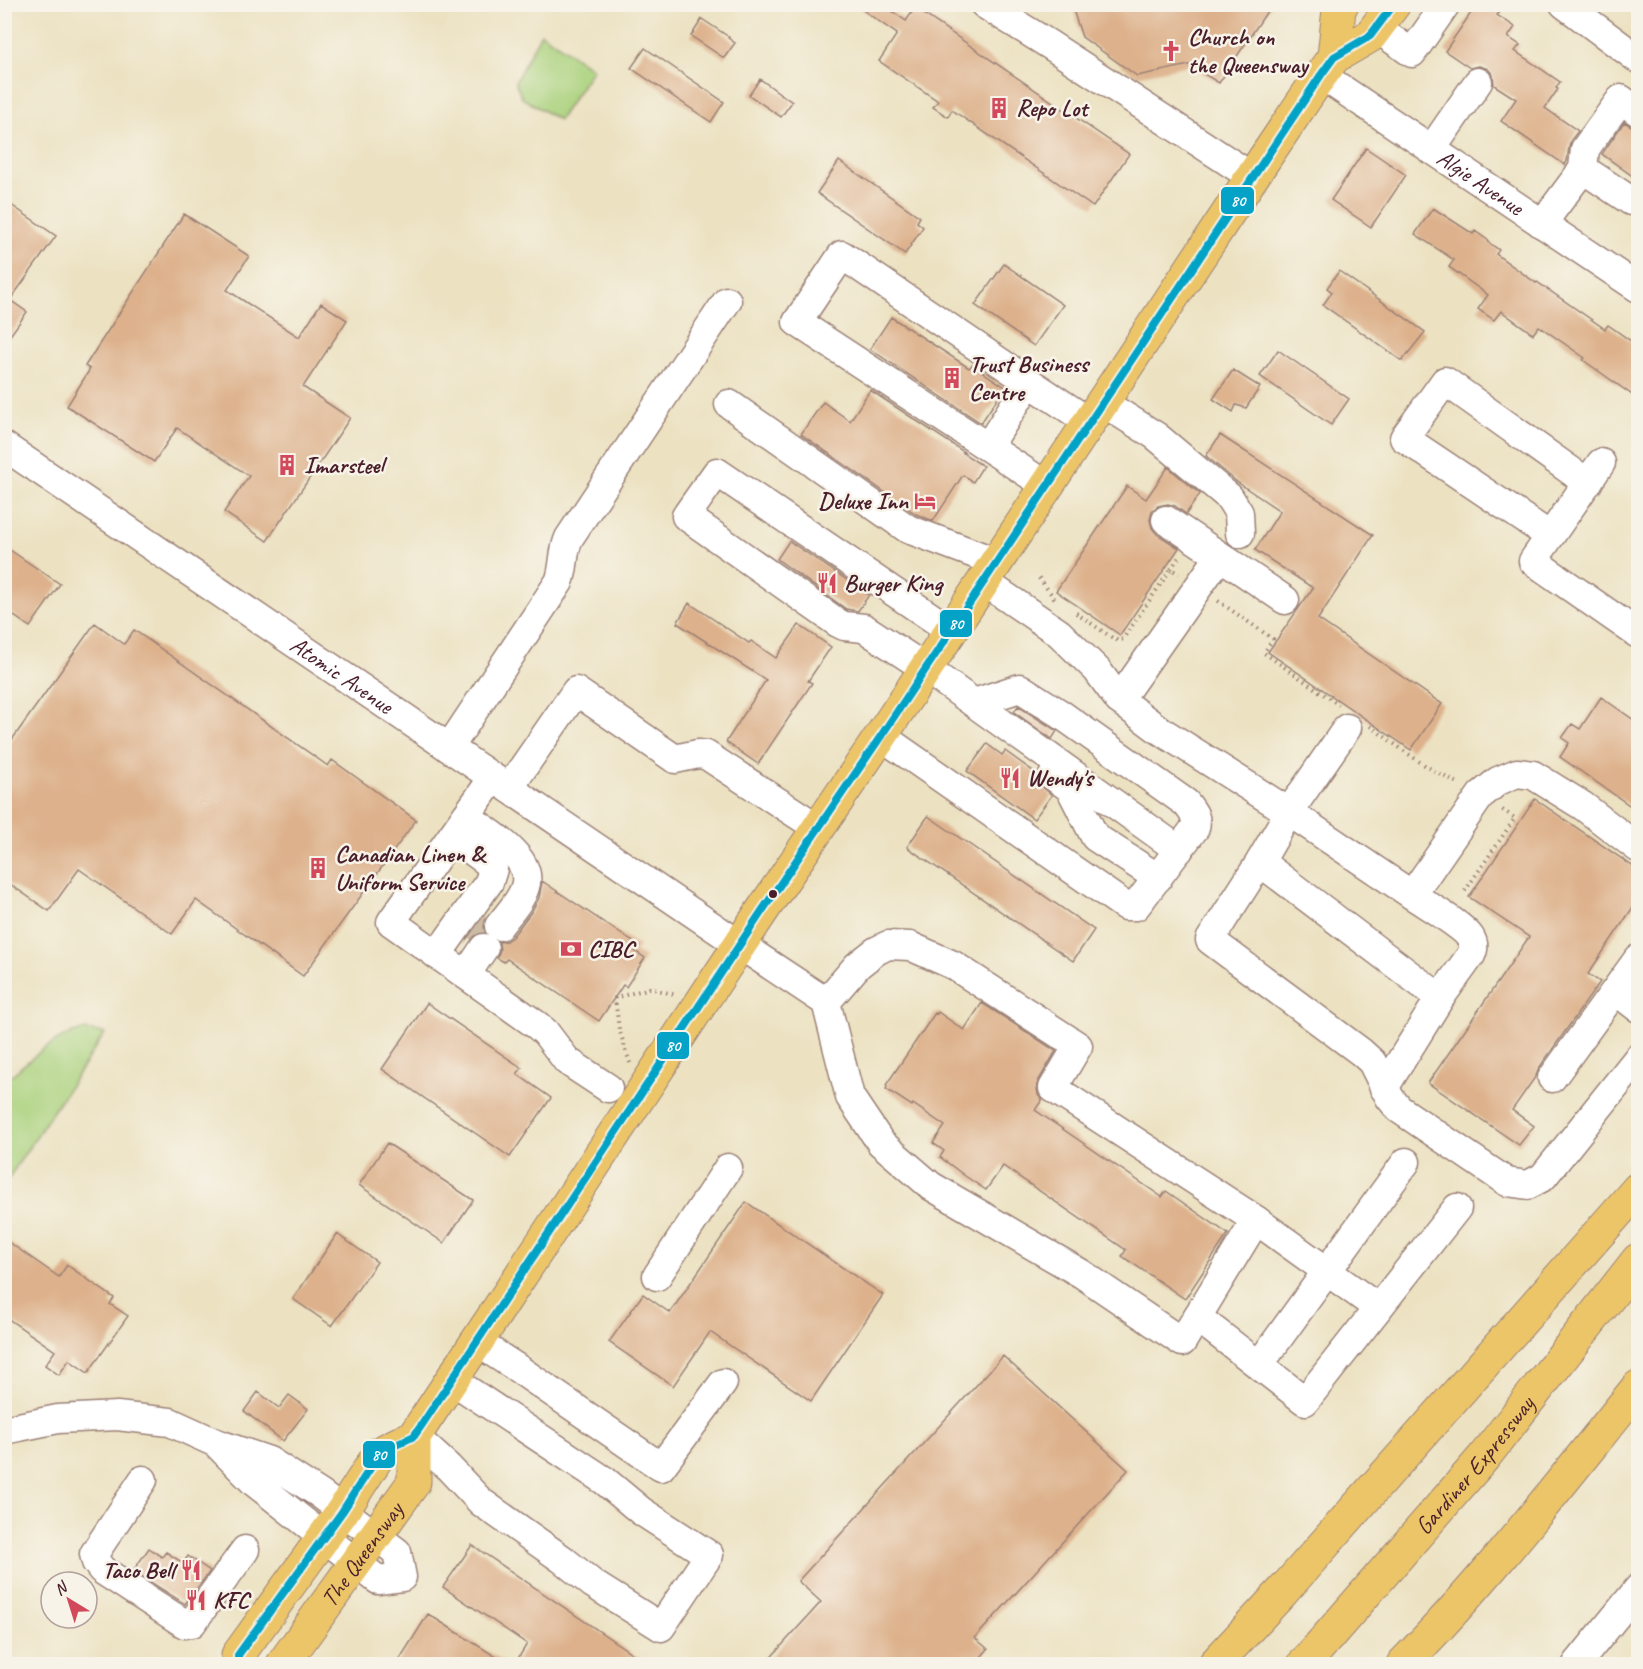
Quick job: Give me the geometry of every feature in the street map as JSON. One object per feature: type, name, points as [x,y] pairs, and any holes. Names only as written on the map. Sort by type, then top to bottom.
[{"type":"main road","name":"The Queensway","points":[[1328,66],[1339,9],[1342,4]]},
{"type":"main road","name":"The Queensway","points":[[238,1665],[238,1655],[342,1512],[381,1453],[414,1436],[1328,66],[1370,36],[1385,16]]},
{"type":"main road","points":[[1215,1665],[1638,1189]]},
{"type":"main road","name":"Gardiner Expressway","points":[[1304,1665],[1484,1457],[1638,1260]]},
{"type":"main road","points":[[1411,1665],[1638,1387]]},
{"type":"main road","name":"The Queensway","points":[[283,1665],[414,1482],[414,1436]]},
{"type":"main road","points":[[1403,1665],[1440,1627]]},
{"type":"street","points":[[984,4],[1252,177]]},
{"type":"street","points":[[1385,16],[1412,53],[1446,4]]},
{"type":"street","points":[[1564,4],[1638,58]]},
{"type":"street","name":"Algie Avenue","points":[[1328,66],[1431,150],[1638,288]]},
{"type":"street","points":[[1431,150],[1478,82]]},
{"type":"street","points":[[1542,224],[1582,169],[1585,149],[1621,99],[1638,111]]},
{"type":"street","points":[[1582,169],[1631,201]]},
{"type":"street","points":[[1047,486],[797,322],[842,255],[1029,382],[1156,436],[1229,497],[1239,513],[1239,533]]},
{"type":"street","points":[[449,748],[559,582],[562,576],[565,546],[569,538],[728,301]]},
{"type":"street","points":[[1550,536],[1404,438],[1445,381],[1595,473],[1533,561],[1638,634]]},
{"type":"street","points":[[988,447],[1029,382]]},
{"type":"street","points":[[729,404],[908,529],[989,572],[1059,633],[1097,670],[1119,700],[1158,729],[1289,812],[1463,929],[1473,944],[1471,955],[1440,998],[1384,1088]]},
{"type":"street","name":"Atomic Avenue","points":[[4,446],[826,1002]]},
{"type":"street","points":[[950,630],[717,472],[686,516],[841,625],[864,628],[926,668],[1179,850]]},
{"type":"street","points":[[1166,520],[1285,600]]},
{"type":"street","points":[[1119,700],[1220,556]]},
{"type":"street","points":[[881,736],[1125,906],[1136,906],[1195,828],[1197,822],[1195,816],[1186,803],[1020,688],[983,709]]},
{"type":"street","points":[[608,1088],[567,1061],[538,1026],[391,922],[459,826],[501,783],[576,691],[675,759],[698,754],[706,755],[818,828]]},
{"type":"street","points":[[983,709],[1005,743],[1070,788],[1095,837],[1158,878]]},
{"type":"street","points":[[1350,719],[1210,940],[1361,1052],[1372,1062],[1384,1088],[1399,1109],[1507,1182],[1528,1185],[1543,1177],[1638,1058]]},
{"type":"street","points":[[1412,895],[1481,795],[1498,781],[1517,773],[1533,775],[1583,806],[1638,848]]},
{"type":"street","points":[[452,966],[522,894],[527,880],[525,867],[507,858],[459,826]]},
{"type":"street","points":[[452,966],[489,882],[507,858]]},
{"type":"street","points":[[1260,862],[1440,998]]},
{"type":"street","points":[[1256,1220],[1182,1342],[1082,1274],[931,1186],[881,1143],[850,1097],[826,1002],[858,965],[888,945],[910,946],[953,965],[1078,1046],[1053,1088],[1256,1220],[1378,1308]]},
{"type":"street","points":[[1552,1078],[1638,959]]},
{"type":"street","points":[[1616,991],[1638,1008]]},
{"type":"street","points":[[1259,1365],[1406,1162]]},
{"type":"street","points":[[657,1276],[728,1168]]},
{"type":"street","points":[[1197,1317],[1305,1401],[1457,1208]]},
{"type":"street","points":[[477,1342],[661,1467],[723,1383]]},
{"type":"street","points":[[414,1436],[481,1502],[562,1559],[593,1584],[661,1627],[709,1555],[641,1511],[605,1481],[452,1380]]},
{"type":"street","points":[[4,1430],[58,1419],[117,1416],[170,1422],[216,1443],[270,1461],[320,1494],[397,1552],[402,1576],[378,1580],[254,1482],[216,1443]]},
{"type":"street","points":[[143,1480],[94,1554],[102,1570],[185,1624],[192,1623],[245,1550]]},
{"type":"street","points":[[1577,1665],[1638,1589]]},
{"type":"path","points":[[1072,610],[1119,641],[1123,639],[1171,569],[1273,639],[1264,653],[1350,719],[1430,768],[1467,786],[1515,818],[1465,891]]},
{"type":"path","points":[[1039,578],[1050,593],[1064,604]]},
{"type":"path","points":[[641,1095],[619,1029],[615,998],[650,988],[703,1001]]},
{"type":"green space","points":[[541,33],[593,69],[559,120],[522,98],[515,82]]},
{"type":"green space","points":[[84,1030],[105,1033],[6,1182],[4,1181],[5,1081],[51,1044],[72,1033]]},
{"type":"building","name":"Repo Lot","points":[[859,4],[882,4],[906,21],[915,8],[1129,154],[1093,207],[952,110],[948,117],[933,107],[938,101],[879,61],[897,34],[857,6]]},
{"type":"building","name":"Church on the Queensway","points":[[1071,4],[1272,4],[1219,83],[1189,65],[1137,76],[1082,37]]},
{"type":"building","points":[[1477,4],[1491,4],[1500,11],[1497,15],[1515,27],[1508,37],[1520,45],[1515,51],[1560,82],[1545,108],[1578,131],[1571,140],[1565,165],[1501,121],[1516,99],[1494,85],[1493,75],[1488,69],[1479,66],[1470,68],[1445,51]]},
{"type":"building","points":[[702,19],[735,43],[724,58],[691,36]]},
{"type":"building","points":[[645,48],[724,102],[711,122],[631,68]]},
{"type":"building","points":[[760,79],[792,102],[781,117],[749,95]]},
{"type":"building","points":[[1624,122],[1638,128],[1638,180],[1602,154]]},
{"type":"building","points":[[1366,148],[1406,175],[1371,227],[1331,200]]},
{"type":"building","points":[[839,161],[920,217],[917,222],[923,227],[905,254],[817,193]]},
{"type":"building","points":[[4,200],[56,236],[10,300],[27,312],[4,344]]},
{"type":"building","points":[[1433,208],[1473,234],[1475,231],[1489,241],[1499,250],[1496,254],[1536,283],[1605,329],[1608,325],[1638,346],[1638,399],[1539,326],[1533,334],[1501,311],[1494,320],[1478,309],[1488,295],[1449,267],[1454,260],[1415,234]]},
{"type":"building","points":[[184,214],[249,256],[227,290],[299,337],[321,303],[347,320],[303,387],[350,418],[267,541],[224,512],[249,476],[177,428],[154,462],[67,406],[90,369],[85,366]]},
{"type":"building","points":[[1004,264],[1063,305],[1034,346],[975,305]]},
{"type":"building","points":[[1339,271],[1425,332],[1402,361],[1323,305],[1332,292],[1327,288]]},
{"type":"building","name":"Trust Business Centre","points":[[891,317],[969,368],[972,365],[1005,387],[981,423],[870,349]]},
{"type":"building","points":[[1278,350],[1349,399],[1331,425],[1260,376]]},
{"type":"building","points":[[1233,370],[1260,387],[1246,408],[1236,405],[1233,412],[1213,399]]},
{"type":"building","points":[[870,390],[983,466],[973,482],[963,475],[933,521],[916,514],[801,434],[823,402],[850,421]]},
{"type":"building","points":[[1220,435],[1373,535],[1318,619],[1442,704],[1411,750],[1268,652],[1313,588],[1255,550],[1280,511],[1237,482],[1206,456]]},
{"type":"building","points":[[1168,467],[1200,494],[1186,514],[1168,504],[1158,506],[1152,511],[1150,520],[1152,528],[1157,534],[1179,548],[1120,635],[1056,591],[1127,486],[1146,499]]},
{"type":"building","name":"Burger King","points":[[789,541],[869,595],[858,611],[846,609],[777,559]]},
{"type":"building","points":[[4,546],[60,584],[30,627],[4,609]]},
{"type":"building","points":[[689,603],[776,658],[799,625],[831,647],[808,681],[812,683],[758,764],[726,742],[766,680],[677,623]]},
{"type":"building","points":[[95,623],[124,644],[134,630],[328,766],[332,760],[416,820],[303,976],[196,900],[172,934],[79,869],[49,911],[4,880],[4,751]]},
{"type":"building","points":[[1601,697],[1638,723],[1638,811],[1560,757],[1569,743],[1562,738],[1572,724],[1580,729]]},
{"type":"building","points":[[1018,706],[1057,731],[1052,739],[1014,712]]},
{"type":"building","name":"Wendy's","points":[[987,744],[1002,755],[1005,751],[1037,774],[1038,783],[1052,795],[1034,819],[967,771]]},
{"type":"building","points":[[1535,799],[1638,870],[1638,900],[1588,974],[1600,982],[1512,1110],[1534,1126],[1519,1145],[1428,1083],[1529,937],[1469,897]]},
{"type":"building","points":[[928,816],[1094,930],[1073,961],[907,847]]},
{"type":"building","name":"CIBC","points":[[542,881],[639,946],[635,951],[645,958],[626,987],[623,985],[599,1021],[507,959],[504,962],[497,958],[500,950],[499,942],[512,937],[531,912],[539,898]]},
{"type":"building","points":[[427,1003],[522,1068],[517,1074],[551,1098],[510,1157],[382,1069]]},
{"type":"building","points":[[982,1003],[1056,1051],[1039,1080],[1038,1095],[1042,1100],[1035,1110],[1162,1197],[1166,1191],[1228,1234],[1185,1299],[1122,1256],[1126,1250],[1003,1166],[986,1190],[965,1176],[940,1157],[944,1151],[933,1143],[945,1126],[886,1089],[886,1085],[935,1013],[938,1012],[964,1030]]},
{"type":"building","points":[[387,1143],[473,1200],[444,1243],[359,1185]]},
{"type":"building","points":[[746,1202],[883,1295],[811,1401],[710,1332],[673,1386],[609,1342],[643,1294],[670,1313]]},
{"type":"building","points":[[337,1234],[377,1262],[332,1326],[293,1299]]},
{"type":"building","points":[[4,1239],[59,1277],[67,1265],[114,1298],[110,1304],[128,1316],[88,1373],[69,1360],[59,1375],[45,1365],[55,1351],[4,1316]]},
{"type":"building","points":[[1003,1356],[1128,1470],[975,1638],[988,1649],[974,1665],[764,1665],[821,1602],[798,1581]]},
{"type":"building","points":[[258,1392],[279,1408],[289,1395],[308,1409],[283,1441],[244,1411]]},
{"type":"building","points":[[472,1545],[649,1665],[514,1665],[527,1644],[443,1587]]},
{"type":"building","points":[[149,1548],[162,1557],[166,1552],[183,1563],[188,1556],[210,1571],[185,1604],[133,1571]]},
{"type":"building","points":[[428,1614],[509,1665],[396,1665]]},
{"type":"tunnel","points":[[472,940],[487,918]]},
{"type":"transit line","name":"80","points":[[238,1664],[238,1655],[342,1512],[380,1453],[414,1436],[421,1426],[1321,75],[1334,57],[1370,36],[1394,4]]},
{"type":"place","name":"Church on the Queensway","points":[[1171,51]]},
{"type":"place","name":"Repo Lot","points":[[999,108]]},
{"type":"place","name":"Trust Business Centre","points":[[952,378]]},
{"type":"place","name":"Imarsteel","points":[[287,465]]},
{"type":"place","name":"Deluxe Inn","points":[[925,501]]},
{"type":"place","name":"Burger King","points":[[827,583]]},
{"type":"place","name":"Wendy's","points":[[1010,778]]},
{"type":"place","name":"Canadian Linen & Uniform Service","points":[[318,868]]},
{"type":"place","name":"CIBC","points":[[571,949]]},
{"type":"place","name":"Taco Bell","points":[[191,1570]]},
{"type":"place","name":"KFC","points":[[196,1600]]}]
